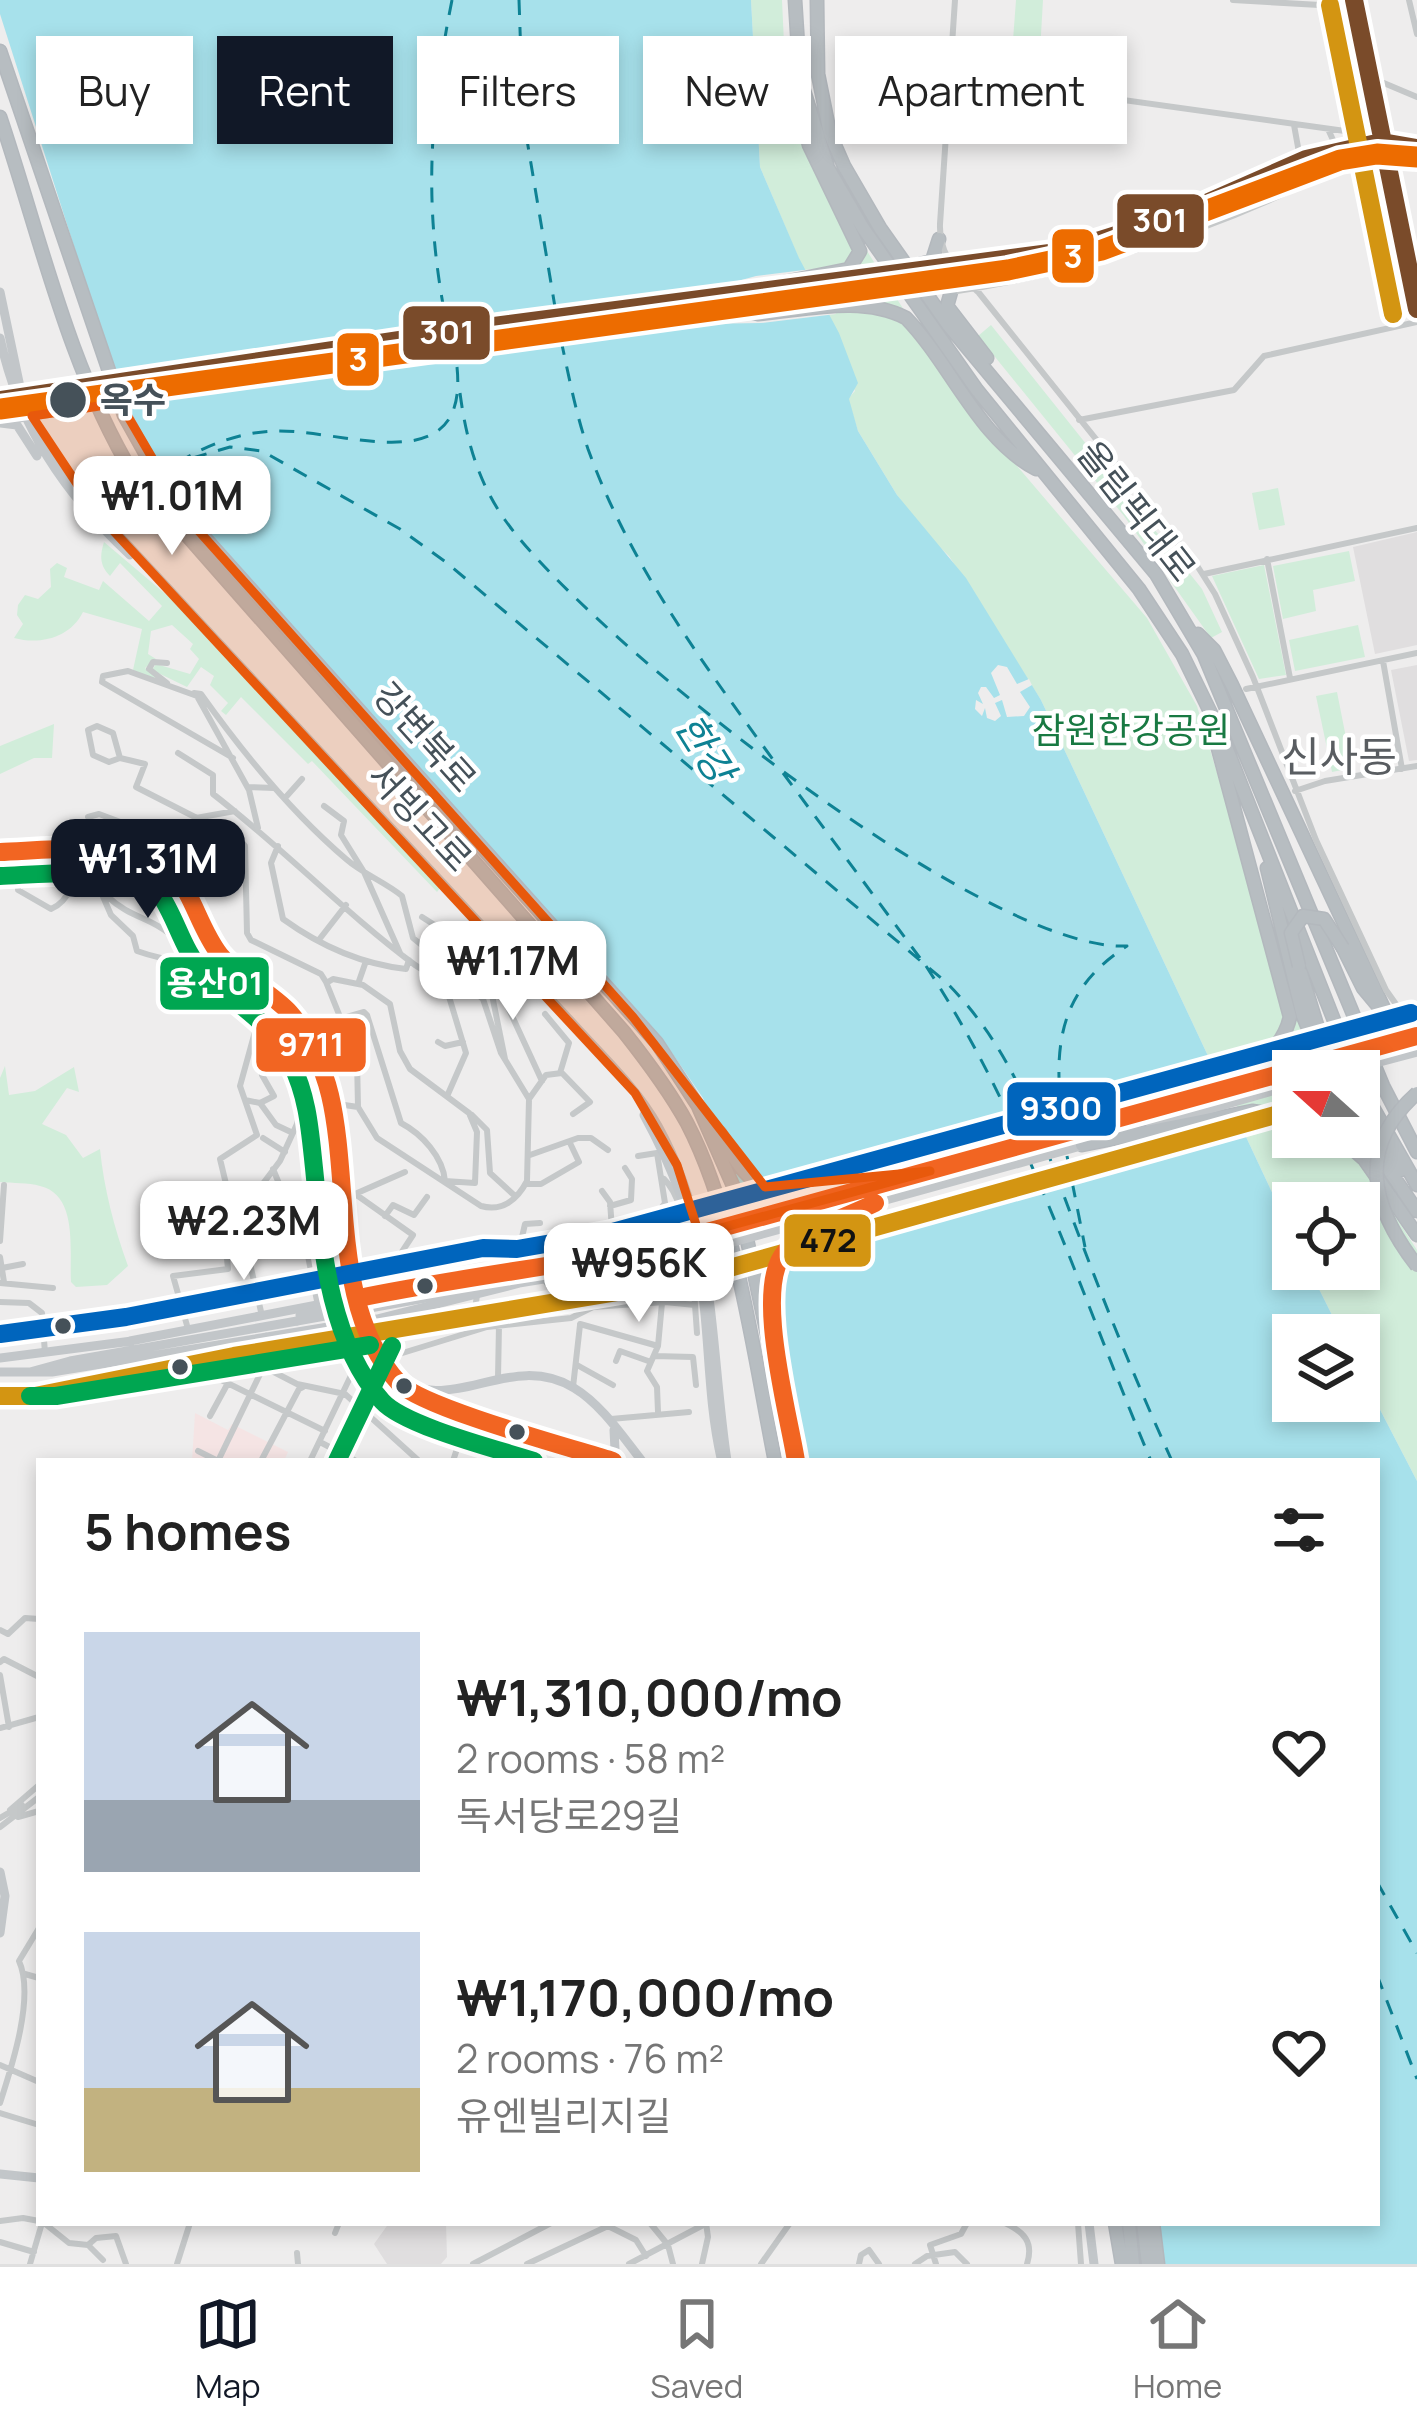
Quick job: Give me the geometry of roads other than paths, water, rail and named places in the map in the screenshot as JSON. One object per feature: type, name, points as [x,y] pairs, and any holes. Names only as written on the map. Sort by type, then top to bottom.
[{"type":"highway","name":"올림픽대로","points":[[795,0],[794,27],[808,109],[835,180],[931,327],[1139,589],[1182,653],[1258,826],[1342,1050]]},
{"type":"highway","name":"올림픽대로","points":[[818,0],[818,74],[830,134],[880,228],[949,326],[1156,574],[1181,617],[1221,691],[1383,1086],[1415,1148]]},
{"type":"highway","points":[[738,293],[849,269],[860,251],[809,145],[790,58],[794,27]]},
{"type":"highway","name":"강변북로","points":[[0,51],[124,415],[162,483],[188,518],[657,1043],[698,1106],[738,1197],[794,1458]]},
{"type":"highway","name":"강변북로","points":[[0,117],[76,351],[106,429],[133,474],[551,946],[624,1032],[689,1127],[733,1261],[774,1458]]},
{"type":"highway","points":[[880,228],[913,266]]},
{"type":"highway","points":[[913,266],[932,261],[940,239]]},
{"type":"highway","points":[[913,266],[948,262]]},
{"type":"highway","points":[[951,292],[947,306],[1046,433],[1071,476]]},
{"type":"highway","points":[[741,310],[758,314],[862,305],[886,307],[906,317],[1016,458],[1042,472]]},
{"type":"highway","points":[[1181,617],[1214,650],[1389,1017]]},
{"type":"highway","points":[[1179,1099],[1265,1058],[1286,1031],[1290,1010],[1204,699]]},
{"type":"highway","points":[[1258,826],[1303,1016],[1319,1050]]},
{"type":"highway","points":[[1323,1050],[1291,933],[1303,916],[1324,919],[1363,988],[1389,1017],[1417,1033]]},
{"type":"highway","points":[[1389,1017],[1417,1018]]},
{"type":"highway","points":[[657,1043],[701,1101],[738,1163],[765,1187],[783,1190],[930,1171]]},
{"type":"highway","points":[[1417,1093],[1389,1124],[1376,1172],[1381,1207],[1393,1234],[1417,1266]]},
{"type":"highway","points":[[1082,1145],[1252,1111],[1272,1114]]},
{"type":"highway","points":[[1380,1121],[1417,1187]]},
{"type":"highway","points":[[1380,1140],[1417,1187]]},
{"type":"highway","points":[[1363,1158],[1417,1236]]},
{"type":"highway","points":[[1379,1158],[1417,1211]]},
{"type":"highway","points":[[795,1458],[771,1304],[774,1273],[784,1253],[806,1236],[868,1205]]},
{"type":"highway","points":[[1116,2226],[1123,2264]]},
{"type":"highway","points":[[1133,2264],[1137,2226]]},
{"type":"highway","points":[[1138,2226],[1145,2264]]},
{"type":"highway","points":[[1154,2226],[1158,2264]]},
{"type":"main road","points":[[1357,2],[1379,81],[1417,309]]},
{"type":"main road","points":[[1357,2],[1375,113],[1386,142]]},
{"type":"main road","points":[[1362,139],[1375,113]]},
{"type":"main road","points":[[1179,214],[1303,159],[1362,139],[1386,142],[1417,157]]},
{"type":"main road","points":[[0,400],[694,298],[1014,259],[1094,244],[1318,159],[1377,149],[1417,157]]},
{"type":"main road","points":[[1157,236],[1315,166],[1379,155],[1417,157]]},
{"type":"main road","points":[[0,422],[1088,261],[1296,180],[1417,157]]},
{"type":"main road","points":[[1390,163],[1413,234],[1417,270]]},
{"type":"main road","points":[[0,292],[20,387],[50,453],[95,511],[194,615]]},
{"type":"main road","points":[[0,338],[39,448],[70,494],[194,615]]},
{"type":"main road","points":[[0,422],[24,432],[75,508],[107,542],[141,565]]},
{"type":"main road","name":"서빙고로","points":[[194,615],[604,1060],[643,1113],[670,1166],[700,1269],[710,1402],[722,1458]]},
{"type":"main road","name":"서빙고로","points":[[194,615],[569,1019],[658,1125],[686,1189],[709,1279],[722,1458]]},
{"type":"main road","points":[[0,852],[139,853],[166,865],[183,881],[220,955],[291,1015],[321,1073],[332,1103],[354,1277],[381,1358],[410,1393],[604,1458]]},
{"type":"main road","points":[[31,1372],[636,1251],[1417,1033]]},
{"type":"main road","points":[[1380,1062],[1417,1052]]},
{"type":"main road","points":[[130,1341],[488,1272],[544,1282],[679,1257],[1272,1091]]},
{"type":"main road","points":[[354,1277],[380,1293]]},
{"type":"main road","points":[[0,1372],[52,1372],[333,1327],[478,1295],[519,1278]]},
{"type":"main road","points":[[329,1303],[333,1327]]},
{"type":"main road","points":[[381,1358],[382,1336],[394,1315]]},
{"type":"main road","points":[[0,1358],[297,1318]]},
{"type":"main road","points":[[262,1368],[259,1349],[266,1337]]},
{"type":"main road","points":[[396,1376],[436,1391],[536,1373],[573,1387],[639,1458]]},
{"type":"main road","points":[[596,1455],[614,1452],[610,1423]]},
{"type":"main road","points":[[610,1423],[619,1449],[614,1458]]},
{"type":"main road","points":[[0,1872],[4,1896],[0,1933]]},
{"type":"main road","points":[[0,2174],[36,2178]]},
{"type":"main road","points":[[1083,2226],[1088,2264]]},
{"type":"street","points":[[954,36],[955,0]]},
{"type":"street","points":[[1233,0],[1357,2]]},
{"type":"street","points":[[1409,0],[1417,34]]},
{"type":"street","points":[[1379,81],[1417,97]]},
{"type":"street","points":[[1127,101],[1345,131],[1362,139]]},
{"type":"street","points":[[948,262],[1080,244],[1176,210],[1303,159],[1294,125]]},
{"type":"street","points":[[1328,129],[1334,140],[1328,154]]},
{"type":"street","points":[[947,144],[940,239],[948,262],[975,289],[1204,574],[1256,686],[1312,831],[1386,990],[1398,1007],[1417,1008]]},
{"type":"street","points":[[951,292],[1108,260],[1194,230],[1328,172]]},
{"type":"street","points":[[1079,420],[1234,390],[1264,356],[1417,322]]},
{"type":"street","points":[[1204,574],[1417,528]]},
{"type":"street","points":[[1267,559],[1290,678]]},
{"type":"street","points":[[1246,689],[1417,653]]},
{"type":"street","points":[[1383,661],[1404,769]]},
{"type":"street","points":[[166,663],[153,662],[149,669],[170,685]]},
{"type":"street","points":[[233,758],[102,682],[103,676],[128,671],[201,694],[276,789],[364,872],[402,896],[413,938],[440,960],[495,988]]},
{"type":"street","points":[[194,693],[248,787],[258,828]]},
{"type":"street","points":[[120,758],[115,735],[97,726],[88,730],[93,755],[109,762],[120,758],[145,764],[136,787],[245,846],[247,933],[251,940],[321,974],[357,1059],[358,1107],[377,1138],[481,1205],[494,1209],[515,1196],[526,1184],[529,1099],[505,1060],[483,999],[400,953],[213,794],[213,775],[208,770],[178,753]]},
{"type":"street","points":[[1295,791],[1324,781],[1417,766]]},
{"type":"street","points":[[285,798],[302,779]]},
{"type":"street","points":[[248,787],[276,789]]},
{"type":"street","points":[[324,806],[344,821],[340,833],[364,872],[400,953]]},
{"type":"street","points":[[192,818],[235,811]]},
{"type":"street","points":[[88,817],[99,814],[174,842],[166,865]]},
{"type":"street","points":[[1310,856],[1312,831]]},
{"type":"street","points":[[278,846],[271,863],[280,915],[318,940],[366,961],[406,969],[409,960]]},
{"type":"street","points":[[18,852],[18,890],[52,909],[67,896],[87,851]]},
{"type":"street","points":[[87,851],[80,883],[98,885],[122,910],[163,926],[178,938],[186,962]]},
{"type":"street","points":[[102,891],[111,915],[134,936],[137,951],[167,962],[220,955]]},
{"type":"street","points":[[318,940],[346,905]]},
{"type":"street","points":[[425,916],[481,962],[542,1081]]},
{"type":"street","points":[[358,984],[366,961]]},
{"type":"street","points":[[445,980],[464,1042],[464,1063],[448,1094]]},
{"type":"street","points":[[326,982],[358,984],[390,1004],[400,1051],[410,1069],[448,1094],[487,1130],[490,1173],[515,1196]]},
{"type":"street","points":[[241,1216],[233,1213],[220,1160],[257,1135],[240,1086],[256,1028],[260,986]]},
{"type":"street","points":[[495,988],[505,1060]]},
{"type":"street","points":[[544,1014],[569,1043],[560,1072]]},
{"type":"street","points":[[340,1018],[367,1015],[401,1123],[422,1136],[445,1172],[445,1181]]},
{"type":"street","points":[[438,1042],[445,1046],[464,1042]]},
{"type":"street","points":[[259,1064],[287,1049],[310,1081]]},
{"type":"street","points":[[529,1099],[542,1081],[560,1072],[590,1102],[573,1114]]},
{"type":"street","points":[[262,1316],[241,1216],[285,1152],[310,1081],[321,1073]]},
{"type":"street","points":[[245,1100],[260,1103],[274,1096],[262,1076]]},
{"type":"street","points":[[260,1103],[276,1125],[293,1133]]},
{"type":"street","points":[[332,1103],[358,1107]]},
{"type":"street","points":[[445,1181],[472,1185],[477,1180],[477,1132],[469,1112]]},
{"type":"street","points":[[262,1138],[285,1152]]},
{"type":"street","points":[[530,1155],[591,1138],[608,1150]]},
{"type":"street","points":[[526,1184],[541,1184],[579,1162],[570,1142]]},
{"type":"street","points":[[612,1223],[663,1208],[657,1153],[638,1156]]},
{"type":"street","points":[[610,1206],[631,1200],[632,1179],[626,1168]]},
{"type":"street","points":[[273,1169],[329,1303]]},
{"type":"street","points":[[341,1193],[355,1194],[405,1172]]},
{"type":"street","points":[[544,1282],[562,1290],[693,1264],[671,1185],[663,1178]]},
{"type":"street","points":[[0,1241],[4,1185]]},
{"type":"street","points":[[602,1191],[610,1206],[614,1256]]},
{"type":"street","points":[[355,1194],[412,1235],[386,1276],[377,1272],[373,1280],[380,1293],[393,1279],[520,1246],[595,1235],[611,1240]]},
{"type":"street","points":[[386,1216],[393,1205],[414,1215],[428,1198]]},
{"type":"street","points":[[188,1329],[172,1276],[228,1269],[223,1216]]},
{"type":"street","points":[[634,1219],[636,1251]]},
{"type":"street","points":[[520,1246],[525,1224],[540,1223]]},
{"type":"street","points":[[304,1247],[328,1253],[329,1303]]},
{"type":"street","points":[[0,1257],[2,1283],[53,1288]]},
{"type":"street","points":[[2,1268],[22,1264]]},
{"type":"street","points":[[687,1268],[697,1274],[705,1313]]},
{"type":"street","points":[[693,1277],[697,1333]]},
{"type":"street","points":[[637,1278],[640,1304]]},
{"type":"street","points":[[672,1303],[675,1284]]},
{"type":"street","points":[[472,1331],[478,1295]]},
{"type":"street","points":[[0,1302],[29,1303],[42,1313],[45,1353]]},
{"type":"street","points":[[658,1412],[657,1387],[647,1371],[658,1346],[662,1303]]},
{"type":"street","points":[[573,1387],[578,1320],[593,1307],[695,1304]]},
{"type":"street","points":[[358,1362],[499,1325],[578,1320],[658,1346]]},
{"type":"street","points":[[498,1378],[499,1325]]},
{"type":"street","points":[[312,1458],[370,1336]]},
{"type":"street","points":[[219,1344],[307,1386],[345,1394],[416,1458]]},
{"type":"street","points":[[616,1360],[620,1352],[652,1359],[693,1357],[696,1385]]},
{"type":"street","points":[[577,1365],[613,1385]]},
{"type":"street","points":[[218,1458],[262,1368]]},
{"type":"street","points":[[207,1373],[325,1431]]},
{"type":"street","points":[[210,1416],[228,1383]]},
{"type":"street","points":[[263,1458],[299,1389],[307,1386]]},
{"type":"street","points":[[610,1423],[658,1412],[689,1412]]},
{"type":"street","points":[[454,1458],[468,1415]]},
{"type":"street","points":[[547,1440],[570,1458]]},
{"type":"street","points":[[320,1442],[350,1458]]},
{"type":"street","points":[[198,1451],[211,1458]]},
{"type":"street","points":[[0,1630],[8,1634],[25,1618],[36,1619]]},
{"type":"street","points":[[0,1662],[4,1659],[36,1675]]},
{"type":"street","points":[[0,1675],[4,1728],[36,1719]]},
{"type":"street","points":[[0,1827],[36,1793]]},
{"type":"street","points":[[0,2103],[23,2019],[25,1974],[20,1961],[36,1932]]},
{"type":"street","points":[[25,1974],[36,1977]]},
{"type":"street","points":[[0,2065],[36,2081]]},
{"type":"street","points":[[0,2113],[36,2124]]},
{"type":"street","points":[[0,2221],[36,2221]]},
{"type":"street","points":[[30,2264],[41,2226]]},
{"type":"street","points":[[47,2226],[69,2243],[88,2245],[103,2260]]},
{"type":"street","points":[[177,2264],[189,2226]]},
{"type":"street","points":[[335,2233],[338,2226]]},
{"type":"street","points":[[473,2264],[544,2226]]},
{"type":"street","points":[[578,2226],[583,2236]]},
{"type":"street","points":[[652,2226],[668,2245],[673,2264]]},
{"type":"street","points":[[629,2264],[701,2226]]},
{"type":"street","points":[[702,2264],[709,2237],[707,2226]]},
{"type":"street","points":[[761,2264],[788,2226]]},
{"type":"street","points":[[936,2264],[930,2245],[961,2234],[965,2226]]},
{"type":"street","points":[[1011,2226],[1028,2240],[1027,2264]]},
{"type":"street","points":[[527,2264],[603,2227],[618,2228],[636,2240],[646,2256]]},
{"type":"street","points":[[88,2245],[96,2238],[116,2236],[126,2264]]},
{"type":"street","points":[[0,2242],[34,2252]]},
{"type":"street","points":[[859,2264],[861,2255],[869,2250],[879,2264]]},
{"type":"street","points":[[915,2264],[931,2255],[955,2252],[967,2264]]},
{"type":"street","points":[[298,2253],[298,2264]]},
{"type":"water","name":"한강","points":[[0,0],[751,0],[753,36],[643,36],[643,144],[759,144],[760,167],[858,383],[849,399],[858,431],[897,495],[966,578],[1041,700],[1272,1192],[1272,1290],[1320,1290],[1332,1314],[1272,1314],[1272,1422],[1380,1422],[1380,1410],[1417,1481],[1417,2264],[1164,2264],[1158,2226],[1380,2226],[1380,1458],[800,1458],[745,1210],[703,1098],[661,1037],[587,963],[193,520],[129,419],[41,144],[193,144],[193,36],[36,36],[36,127],[0,14]]},
{"type":"place","name":"옥수","points":[[68,400]]},
{"type":"district","name":"신사동","points":[[1339,757]]},
{"type":"park label","name":"잠원한강공원","points":[[1131,730]]}]
